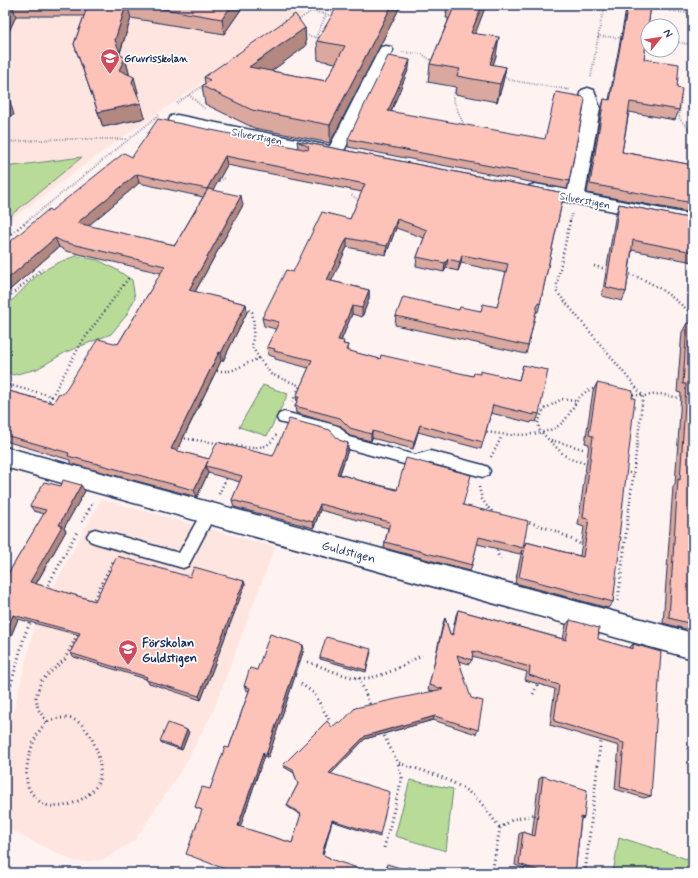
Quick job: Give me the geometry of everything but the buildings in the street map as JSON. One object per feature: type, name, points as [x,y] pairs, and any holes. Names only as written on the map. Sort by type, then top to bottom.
[{"type":"street","name":"Silverstigen","points":[[177,120],[343,153],[386,50]]},
{"type":"street","points":[[575,198],[592,108],[588,93]]},
{"type":"street","name":"Silverstigen","points":[[520,187],[693,221]]},
{"type":"street","name":"Guldstigen","points":[[5,457],[693,646]]},
{"type":"lane","points":[[284,418],[334,432],[345,442],[415,461],[430,457],[483,471]]},
{"type":"lane","points":[[95,536],[183,561],[210,513]]},
{"type":"path","points":[[501,74],[509,80],[588,93],[602,16],[606,5]]},
{"type":"path","points":[[646,7],[693,14]]},
{"type":"path","points":[[310,11],[340,17]]},
{"type":"path","points":[[316,37],[326,15]]},
{"type":"path","points":[[302,35],[324,39]]},
{"type":"path","points":[[598,36],[628,38]]},
{"type":"path","points":[[680,42],[693,44]]},
{"type":"path","points":[[386,50],[422,54],[434,64]]},
{"type":"path","points":[[458,81],[452,95],[453,103],[464,123],[465,130]]},
{"type":"path","points":[[681,96],[679,118],[693,134]]},
{"type":"path","points":[[5,142],[58,139],[127,139]]},
{"type":"path","points":[[214,184],[225,178]]},
{"type":"path","points":[[352,196],[361,202],[363,208]]},
{"type":"path","points":[[575,198],[557,283],[557,292],[643,396],[635,474],[615,625]]},
{"type":"path","points":[[594,266],[610,270]]},
{"type":"path","points":[[5,300],[42,268]]},
{"type":"path","points":[[625,273],[640,276],[657,285],[693,315]]},
{"type":"path","points":[[44,409],[82,342],[130,276]]},
{"type":"path","points":[[241,307],[248,308],[252,312],[254,325],[252,347],[271,374],[307,388]]},
{"type":"path","points":[[211,370],[218,372],[233,371],[259,358]]},
{"type":"path","points":[[5,384],[52,396]]},
{"type":"path","points":[[176,437],[190,441],[221,443],[253,450],[267,446],[274,439],[300,386]]},
{"type":"path","points":[[480,430],[502,436],[517,436],[558,426],[568,418],[575,401],[585,391],[594,388],[601,389]]},
{"type":"path","points":[[622,393],[643,396],[660,394],[686,400]]},
{"type":"path","points":[[575,401],[562,399],[543,410],[538,423],[540,431],[564,454],[573,460],[596,465]]},
{"type":"path","points":[[499,515],[494,514],[486,507],[481,498],[478,487],[483,471],[502,436]]},
{"type":"path","points":[[549,440],[583,449]]},
{"type":"path","points":[[236,453],[239,447]]},
{"type":"path","points":[[619,471],[635,474]]},
{"type":"path","points":[[210,513],[228,472]]},
{"type":"path","points":[[82,524],[104,483]]},
{"type":"path","points":[[524,521],[556,531],[587,547]]},
{"type":"path","points":[[45,591],[78,530]]},
{"type":"path","points":[[500,538],[497,553],[500,560]]},
{"type":"path","points":[[92,604],[121,543]]},
{"type":"path","points":[[617,554],[625,555]]},
{"type":"path","points":[[5,706],[25,634],[35,612]]},
{"type":"path","points":[[48,722],[38,710],[36,696],[41,681],[65,659],[78,632]]},
{"type":"path","points":[[308,662],[359,678],[380,674],[400,667],[422,655]]},
{"type":"path","points":[[359,678],[373,712]]},
{"type":"path","points":[[533,694],[540,679]]},
{"type":"path","points":[[301,684],[314,693],[330,720]]},
{"type":"path","points":[[61,718],[74,719],[89,731],[99,760],[100,780],[92,790],[77,802],[66,807],[53,808],[39,801],[29,790],[26,774],[28,754],[36,738],[48,722],[61,718]]},
{"type":"path","points":[[382,730],[398,763],[402,778],[384,848]]},
{"type":"path","points":[[585,873],[602,733]]},
{"type":"path","points":[[398,763],[441,776],[453,782],[479,801],[500,828]]},
{"type":"path","points":[[492,873],[500,828],[512,820],[539,814]]},
{"type":"shaded area","name":"Gruvrisskolan","points":[[5,5],[316,5],[113,144],[5,224]]},
{"type":"shaded area","name":"Förskolan Guldstigen","points":[[101,499],[275,547],[213,712],[183,768],[134,841],[104,860],[75,862],[5,826],[5,746],[36,619]]},
{"type":"green space","points":[[82,157],[5,220],[5,167]]},
{"type":"green space","points":[[76,256],[98,260],[132,280],[135,298],[126,316],[111,334],[66,352],[37,369],[13,375],[5,370],[5,306],[39,274],[66,259]]},
{"type":"green space","points":[[263,385],[288,394],[267,436],[239,427]]},
{"type":"green space","points":[[410,780],[453,789],[446,851],[395,836]]},
{"type":"green space","points":[[619,837],[693,861],[693,873],[613,873]]},
{"type":"place","name":"Gruvrisskolan","points":[[110,75]]},
{"type":"place","name":"Förskolan Guldstigen","points":[[128,666]]}]
